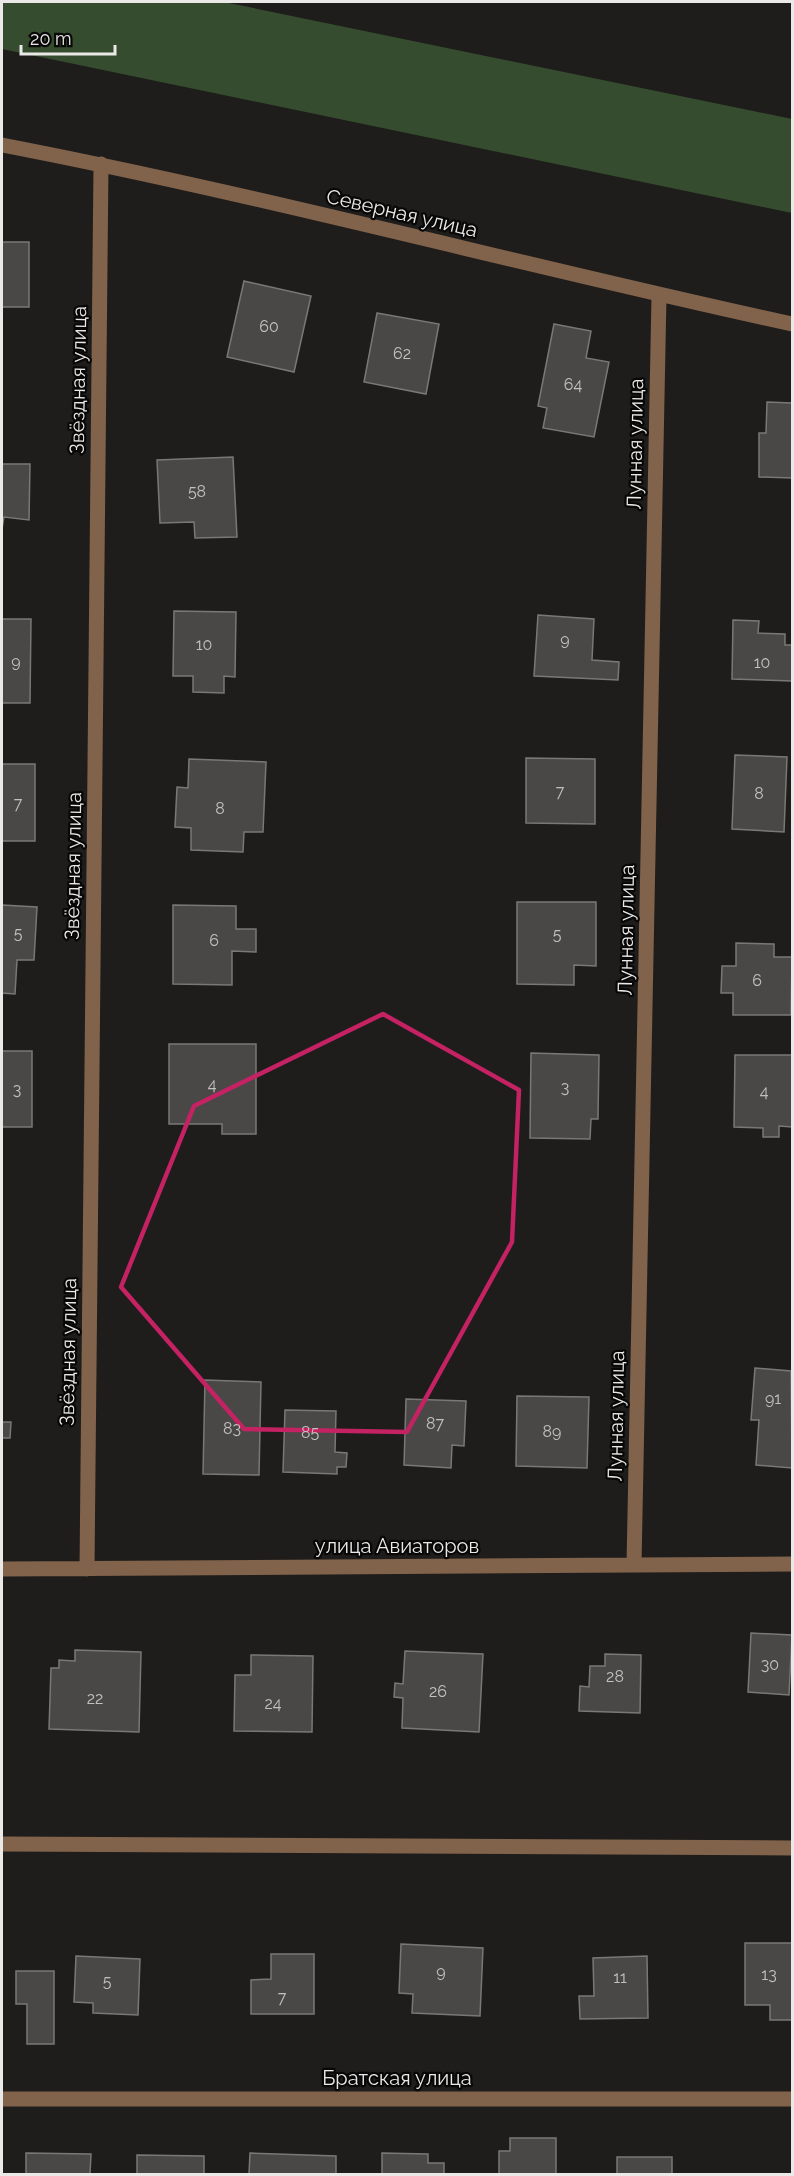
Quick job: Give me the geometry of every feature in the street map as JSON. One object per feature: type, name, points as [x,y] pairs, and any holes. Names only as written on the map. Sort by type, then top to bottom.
[{"type":"street","name":"Северная улица","points":[[2,145],[101,164],[659,296],[792,324]]},
{"type":"street","name":"Звёздная улица","points":[[87,1569],[101,164]]},
{"type":"street","name":"Лунная улица","points":[[634,1565],[659,296]]},
{"type":"street","name":"улица Авиаторов","points":[[2,1569],[792,1564]]},
{"type":"street","points":[[2,1844],[792,1848]]},
{"type":"street","name":"Братская улица","points":[[2,2099],[792,2099]]},
{"type":"highlighted area","points":[[383,1014],[519,1090],[512,1242],[407,1432],[244,1429],[121,1287],[194,1106]]},
{"type":"green space","points":[[2,2],[224,2],[792,119],[792,213],[2,49]]},
{"type":"building","points":[[2,242],[29,242],[29,307],[2,307]]},
{"type":"building","points":[[244,281],[311,296],[294,372],[227,357]]},
{"type":"building","points":[[377,313],[439,324],[426,394],[364,382]]},
{"type":"building","points":[[554,324],[591,331],[586,358],[609,362],[594,437],[543,428],[547,408],[538,406]]},
{"type":"building","points":[[767,402],[792,403],[792,478],[759,477],[759,433],[766,433]]},
{"type":"building","points":[[233,457],[237,537],[195,538],[194,522],[160,523],[157,460]]},
{"type":"building","points":[[2,464],[30,464],[29,520],[4,517],[2,529]]},
{"type":"building","points":[[174,611],[236,612],[235,677],[224,676],[224,693],[193,692],[193,676],[173,676]]},
{"type":"building","points":[[538,615],[594,619],[592,660],[619,662],[618,680],[534,676]]},
{"type":"building","points":[[2,619],[31,619],[30,703],[2,703]]},
{"type":"building","points":[[733,620],[759,621],[758,633],[785,634],[785,645],[792,645],[792,681],[732,679]]},
{"type":"building","points":[[735,755],[787,757],[784,832],[732,829]]},
{"type":"building","points":[[526,758],[595,759],[595,824],[526,823]]},
{"type":"building","points":[[189,759],[266,762],[263,832],[244,832],[243,852],[191,850],[191,828],[175,827],[177,787],[188,788]]},
{"type":"building","points":[[2,764],[35,764],[35,841],[2,841]]},
{"type":"building","points":[[517,902],[596,902],[596,966],[574,965],[574,985],[517,984]]},
{"type":"building","points":[[2,905],[37,907],[34,960],[17,960],[15,994],[2,993]]},
{"type":"building","points":[[173,905],[236,906],[236,929],[256,929],[256,952],[232,951],[232,985],[173,984]]},
{"type":"building","points":[[736,943],[774,944],[774,957],[792,957],[791,1015],[733,1015],[733,993],[721,993],[722,966],[736,966]]},
{"type":"building","points":[[169,1044],[256,1044],[256,1134],[222,1134],[222,1124],[169,1124]]},
{"type":"building","points":[[2,1051],[32,1051],[32,1127],[2,1127]]},
{"type":"building","points":[[531,1053],[599,1055],[598,1119],[591,1119],[590,1139],[530,1138]]},
{"type":"building","points":[[735,1055],[792,1055],[792,1127],[779,1126],[779,1137],[763,1137],[763,1128],[734,1127]]},
{"type":"building","points":[[755,1368],[791,1371],[792,1468],[756,1465],[759,1420],[751,1420]]},
{"type":"building","points":[[205,1380],[261,1382],[259,1475],[203,1474]]},
{"type":"building","points":[[517,1396],[589,1397],[587,1468],[516,1466]]},
{"type":"building","points":[[406,1399],[466,1401],[464,1446],[452,1445],[451,1468],[404,1465]]},
{"type":"building","points":[[285,1410],[336,1411],[335,1452],[347,1453],[346,1467],[337,1467],[337,1474],[283,1472]]},
{"type":"building","points":[[2,1422],[11,1422],[10,1438],[2,1438]]},
{"type":"building","points":[[751,1633],[792,1635],[789,1695],[748,1692]]},
{"type":"building","points":[[75,1650],[141,1652],[139,1732],[49,1729],[51,1668],[59,1668],[59,1660],[75,1661]]},
{"type":"building","points":[[405,1651],[483,1654],[479,1732],[402,1728],[403,1698],[394,1697],[395,1683],[403,1684]]},
{"type":"building","points":[[605,1654],[641,1655],[640,1713],[579,1711],[580,1686],[589,1687],[590,1666],[605,1666]]},
{"type":"building","points":[[251,1655],[313,1656],[312,1732],[234,1731],[235,1675],[251,1675]]},
{"type":"building","points":[[745,1943],[792,1943],[792,2020],[770,2020],[770,2005],[745,2005]]},
{"type":"building","points":[[401,1944],[483,1948],[480,2016],[412,2013],[413,1994],[399,1993]]},
{"type":"building","points":[[271,1954],[314,1954],[314,2014],[251,2014],[251,1980],[271,1979]]},
{"type":"building","points":[[76,1956],[140,1959],[138,2015],[93,2013],[93,2003],[74,2002]]},
{"type":"building","points":[[647,1956],[648,2018],[580,2019],[579,1996],[594,1996],[593,1958]]},
{"type":"building","points":[[16,1971],[54,1971],[54,2044],[27,2044],[27,2004],[16,2004]]},
{"type":"building","points":[[510,2138],[556,2138],[556,2174],[499,2174],[499,2151],[510,2151]]},
{"type":"building","points":[[26,2153],[91,2154],[90,2174],[26,2174]]},
{"type":"building","points":[[250,2153],[336,2156],[336,2174],[249,2174]]},
{"type":"building","points":[[382,2153],[428,2154],[428,2163],[444,2163],[444,2174],[382,2174]]},
{"type":"building","points":[[137,2155],[204,2156],[204,2174],[137,2174]]},
{"type":"building","points":[[617,2157],[672,2157],[672,2174],[617,2174]]}]
